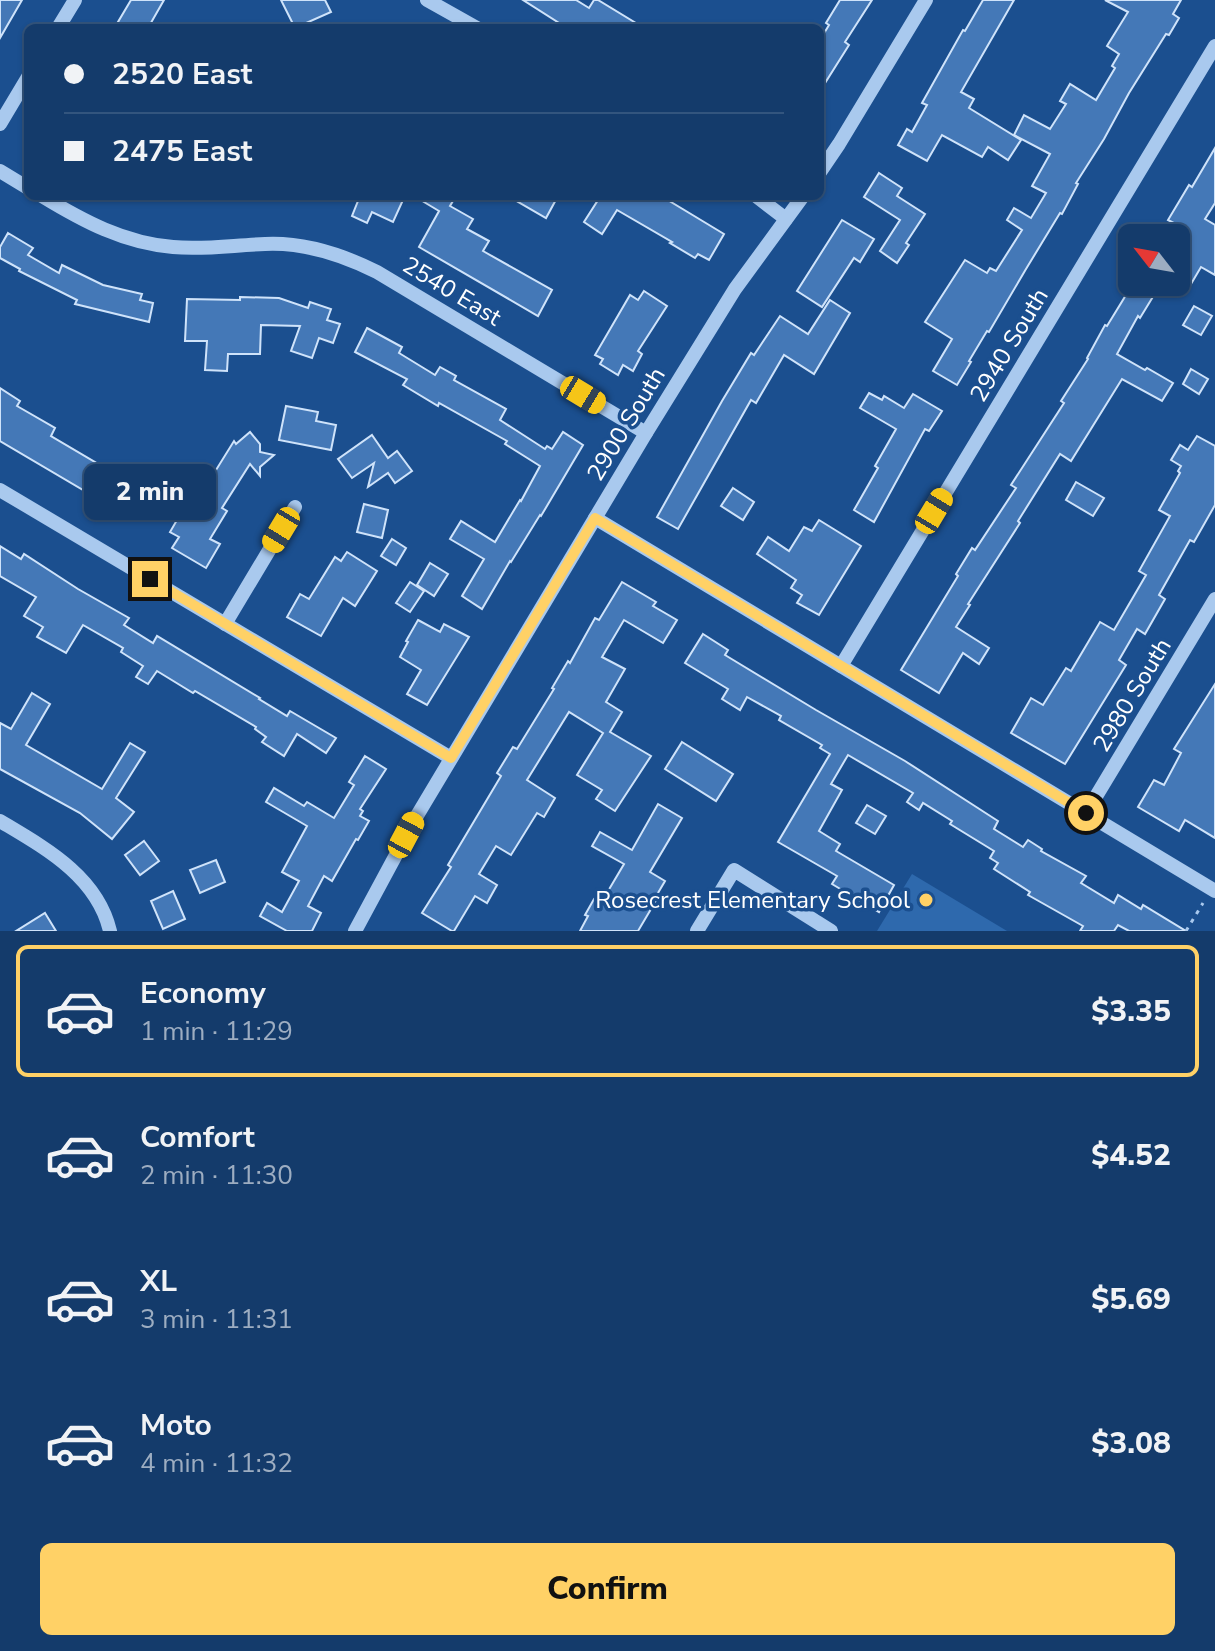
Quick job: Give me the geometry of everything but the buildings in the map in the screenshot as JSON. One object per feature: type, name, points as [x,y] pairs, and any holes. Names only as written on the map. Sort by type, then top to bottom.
[{"type":"street","points":[[60,24],[75,0]]},
{"type":"street","points":[[427,0],[470,24]]},
{"type":"street","points":[[824,166],[926,0]]},
{"type":"street","name":"2940 South","points":[[841,666],[1215,46]]},
{"type":"street","points":[[0,124],[24,84]]},
{"type":"street","points":[[0,171],[24,186]]},
{"type":"street","name":"2540 East","points":[[49,200],[91,224],[130,239],[172,247],[284,244],[322,251],[359,263],[646,433]]},
{"type":"street","points":[[761,200],[786,219]]},
{"type":"street","name":"2900 South","points":[[355,931],[418,814],[646,433],[735,289],[800,200]]},
{"type":"street","points":[[0,490],[451,758]]},
{"type":"street","points":[[225,624],[295,507]]},
{"type":"street","points":[[595,518],[1215,891]]},
{"type":"street","name":"2980 South","points":[[1086,813],[1215,599]]},
{"type":"street","points":[[0,821],[70,867],[98,902],[110,931]]},
{"type":"street","points":[[697,931],[734,870],[831,931]]},
{"type":"path","points":[[1186,931],[1203,903]]},
{"type":"shaded area","name":"Rosecrest Elementary School","points":[[912,874],[1007,931],[877,931]]},
{"type":"place","name":"Rosecrest Elementary School","points":[[926,900]]},
{"type":"route","points":[[150,579],[451,758],[595,518],[1086,813]]}]
